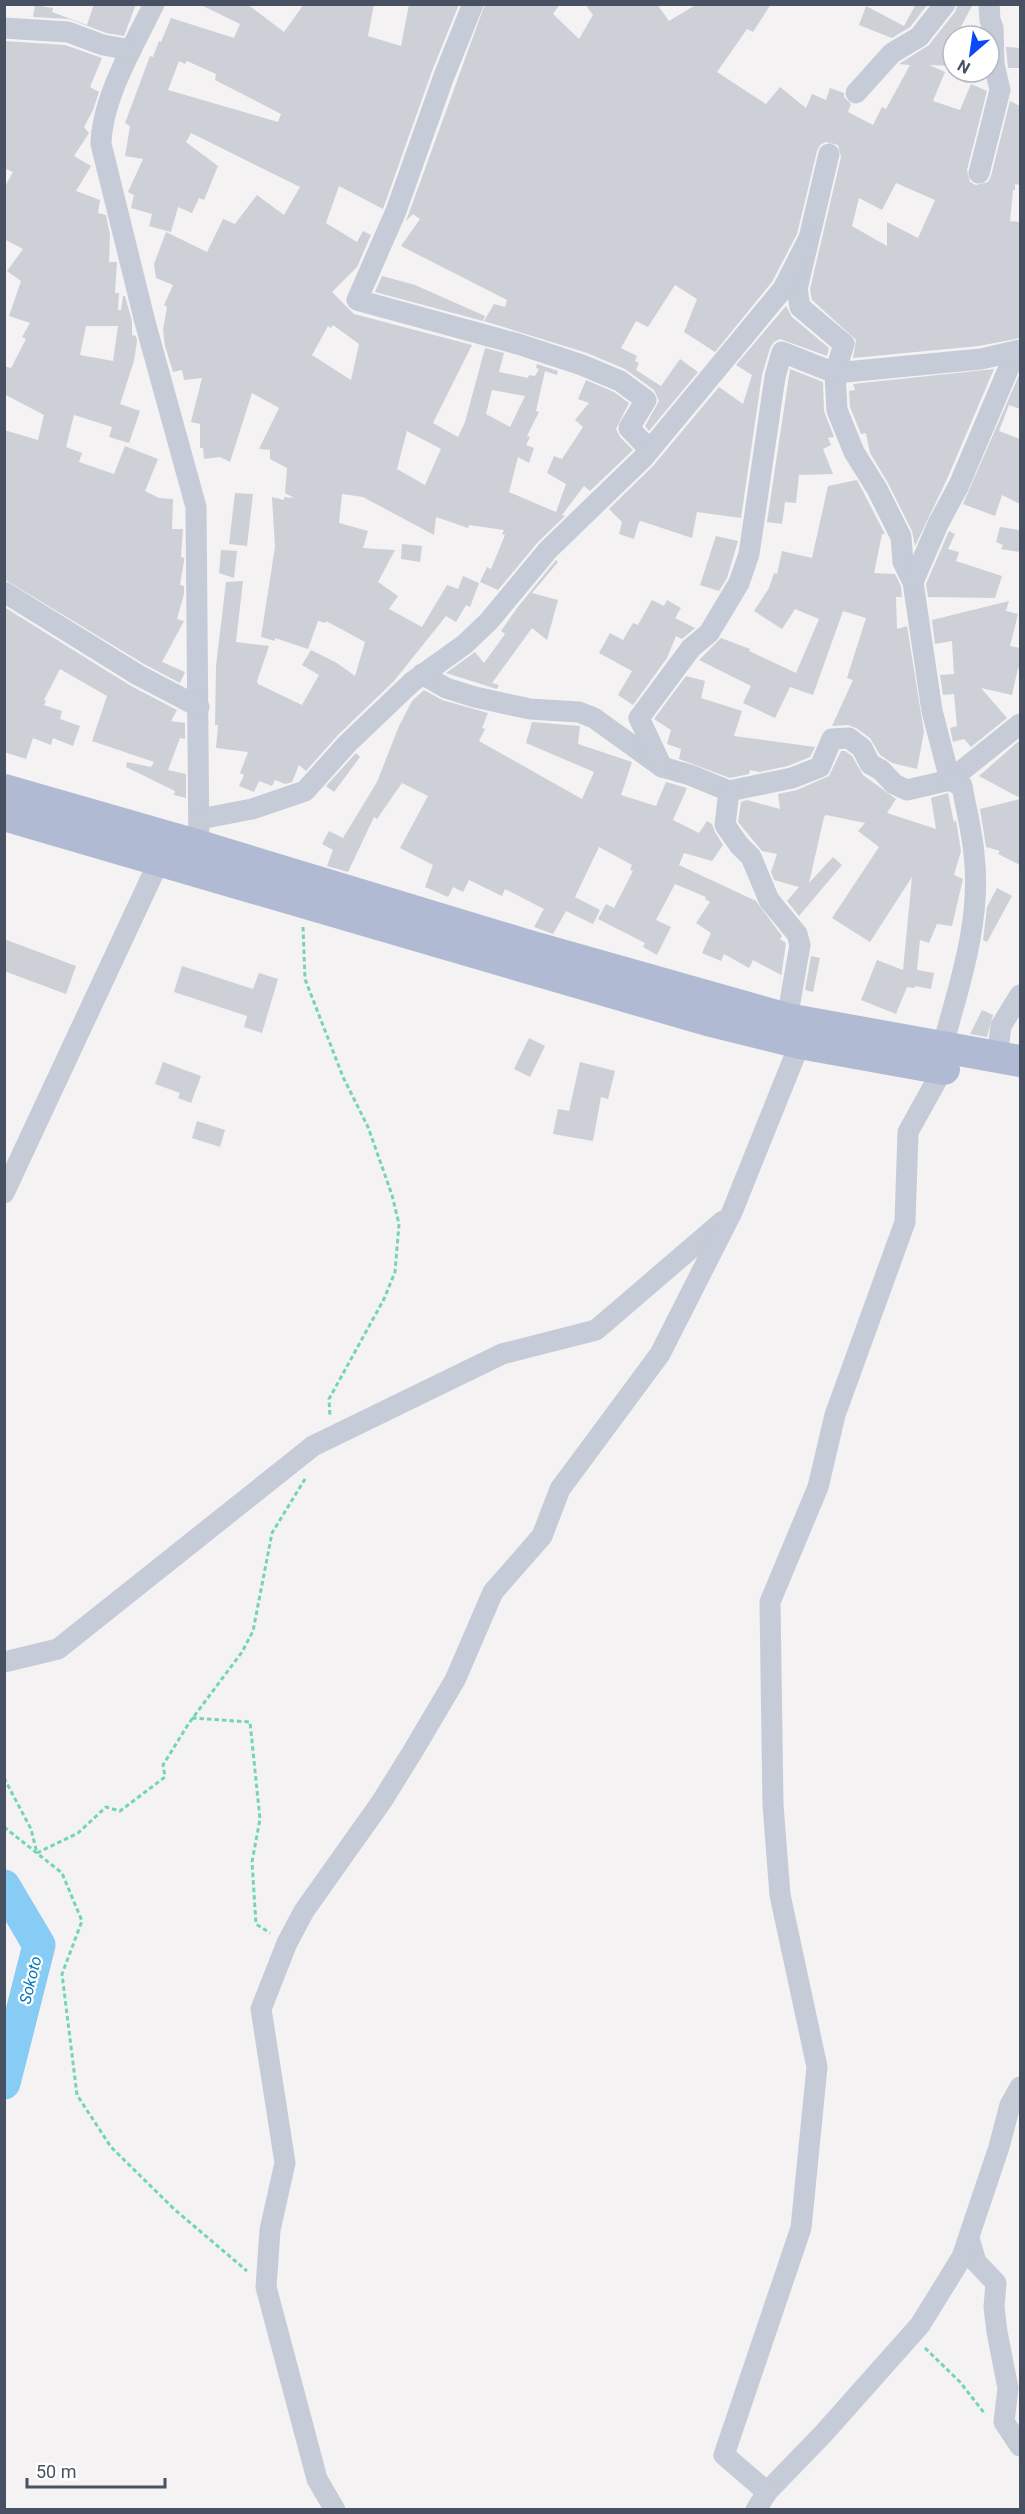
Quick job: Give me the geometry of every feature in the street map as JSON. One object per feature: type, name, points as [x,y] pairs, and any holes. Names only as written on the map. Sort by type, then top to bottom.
[{"type":"main road","points":[[4,790],[199,845],[526,945],[794,1031]]},
{"type":"main road","points":[[4,815],[160,860],[199,845],[301,901],[707,1020],[794,1031],[943,1059],[1020,1082]]},
{"type":"main road","points":[[943,1059],[1009,1059]]},
{"type":"street","points":[[154,4],[115,87],[101,131],[101,144],[145,322],[196,507],[199,845]]},
{"type":"street","points":[[473,4],[444,76],[396,211],[357,300],[518,344],[582,365],[620,381],[646,400],[629,428],[649,449]]},
{"type":"street","points":[[856,93],[892,53],[919,37],[945,4]]},
{"type":"street","points":[[979,172],[1000,90],[993,64],[993,28],[989,4]]},
{"type":"street","points":[[4,28],[68,32],[104,45],[131,50]]},
{"type":"street","points":[[767,2492],[724,2455],[801,2228],[817,2067],[780,1895],[773,1805],[770,1602],[818,1487],[835,1415],[905,1222],[908,1132],[943,1059],[968,949],[974,909],[975,856],[962,786],[950,780],[932,711],[913,582],[903,562],[901,537],[877,489],[854,452],[837,410],[834,373],[844,344],[800,307],[797,289],[830,154]]},
{"type":"street","points":[[199,845],[252,809],[305,791],[347,744],[422,674],[465,644],[489,621],[548,550],[644,458],[649,449],[783,289],[808,240]]},
{"type":"street","points":[[662,767],[639,718],[691,648],[709,633],[739,583],[749,554],[775,377],[782,352],[834,373],[981,360],[1018,351]]},
{"type":"street","points":[[913,582],[1018,351]]},
{"type":"street","points":[[4,592],[138,675],[199,707]]},
{"type":"street","points":[[422,674],[446,688],[475,697],[530,709],[579,712],[594,718],[662,767],[690,775],[729,791],[792,778],[820,767],[832,739],[849,738],[862,748],[870,764],[881,770],[894,784],[907,790],[950,780],[1020,724]]},
{"type":"street","points":[[335,2510],[317,2479],[266,2287],[270,2230],[285,2163],[261,2009],[287,1943],[304,1911],[382,1800],[455,1680],[493,1593],[542,1536],[560,1488],[660,1354],[732,1212],[794,1031],[801,945],[797,934],[769,900],[751,857],[725,825],[729,791]]},
{"type":"street","points":[[4,1193],[160,860]]},
{"type":"street","points":[[1009,1059],[1001,1026],[1020,995]]},
{"type":"street","points":[[4,1662],[58,1649],[312,1446],[502,1354],[596,1330],[732,1212]]},
{"type":"street","points":[[756,2510],[767,2492],[824,2433],[921,2325],[962,2257],[1010,2105],[1020,2087]]},
{"type":"street","points":[[969,2238],[976,2262],[996,2283],[994,2307],[1008,2388],[1004,2422],[1020,2446]]},
{"type":"path","points":[[301,901],[305,979],[343,1077],[368,1127],[392,1195],[399,1224],[395,1272],[384,1299],[329,1399],[331,1437]]},
{"type":"path","points":[[38,1853],[78,1833],[106,1807],[120,1811],[165,1778],[163,1765],[192,1718],[242,1652],[253,1631],[272,1533],[308,1474]]},
{"type":"path","points":[[192,1718],[250,1722],[260,1819],[252,1862],[256,1924],[287,1943]]},
{"type":"path","points":[[4,1778],[31,1829],[38,1853]]},
{"type":"path","points":[[4,1827],[62,1873],[82,1921],[62,1974],[77,2095],[111,2147],[174,2209],[266,2287]]},
{"type":"path","points":[[918,2340],[960,2382],[987,2417]]},
{"type":"building","points":[[94,4],[136,4],[124,36],[106,33],[69,19],[33,17],[35,5],[53,8],[52,12],[87,25]]},
{"type":"building","points":[[199,4],[247,4],[284,32],[304,4],[374,4],[368,36],[401,46],[409,4],[459,4],[432,71],[383,209],[339,186],[326,223],[357,242],[363,231],[371,235],[357,267],[332,292],[354,314],[472,345],[433,423],[458,437],[465,422],[485,348],[504,353],[499,372],[528,378],[529,375],[535,376],[539,369],[536,368],[537,364],[558,371],[557,375],[545,371],[536,411],[539,412],[527,436],[530,437],[526,445],[534,448],[529,463],[518,457],[509,492],[556,512],[566,484],[547,473],[554,456],[562,459],[583,427],[575,420],[589,403],[578,399],[586,380],[614,392],[629,403],[616,429],[620,437],[633,450],[590,491],[584,486],[562,515],[565,516],[538,542],[498,590],[480,582],[487,567],[491,569],[505,535],[502,534],[504,530],[469,525],[468,528],[436,517],[434,535],[363,497],[342,494],[339,523],[368,531],[363,548],[395,550],[378,582],[398,596],[389,609],[422,627],[447,585],[458,589],[463,576],[479,583],[470,607],[466,605],[456,622],[446,616],[394,681],[338,735],[306,771],[299,765],[292,782],[285,784],[275,780],[272,786],[259,781],[254,792],[239,786],[244,775],[240,773],[248,752],[216,748],[218,725],[215,725],[216,666],[226,582],[243,581],[236,642],[269,646],[258,684],[302,705],[319,675],[302,665],[311,650],[337,663],[355,676],[365,642],[326,621],[326,623],[318,621],[308,649],[275,638],[275,641],[261,637],[275,547],[272,497],[284,500],[284,497],[294,498],[285,493],[287,468],[270,459],[270,450],[259,449],[279,408],[252,393],[230,462],[220,457],[204,459],[203,448],[200,448],[200,424],[191,422],[202,378],[184,380],[182,370],[173,372],[163,330],[167,307],[164,305],[173,285],[156,278],[154,264],[166,232],[207,252],[223,219],[235,224],[257,195],[284,215],[300,187],[191,133],[186,142],[218,166],[204,200],[199,198],[192,213],[178,207],[171,232],[149,226],[152,214],[131,208],[134,195],[128,192],[143,159],[125,156],[130,126],[125,123],[150,56],[153,57],[171,18],[234,38],[240,24]],"holes":[[[179,61],[185,64],[187,61],[216,74],[215,80],[281,114],[278,122],[168,90]],[[333,325],[359,344],[351,380],[312,355],[328,326],[331,328]],[[492,390],[525,396],[510,427],[486,414]],[[407,431],[441,449],[425,485],[397,469]]]},
{"type":"building","points":[[485,4],[560,4],[553,14],[579,39],[593,15],[585,4],[657,4],[669,21],[697,4],[771,4],[753,32],[747,29],[717,72],[766,104],[780,87],[806,108],[812,94],[826,100],[830,88],[844,93],[844,97],[851,104],[848,112],[873,125],[882,107],[886,109],[910,65],[899,64],[929,45],[941,30],[941,66],[929,65],[941,70],[941,82],[933,101],[960,110],[971,84],[987,91],[967,170],[970,182],[976,185],[988,182],[1010,101],[1020,106],[1020,185],[1015,184],[1015,190],[1013,190],[1010,221],[1020,222],[1020,338],[979,346],[853,358],[856,340],[812,300],[810,289],[841,157],[838,145],[826,142],[820,145],[817,151],[797,234],[772,282],[715,352],[684,332],[697,299],[675,285],[648,327],[636,321],[621,348],[637,356],[635,361],[639,363],[636,370],[661,386],[680,359],[698,372],[649,431],[645,426],[659,401],[654,390],[625,369],[587,353],[484,321],[494,304],[505,307],[507,300],[401,246],[420,219],[413,214],[406,221]],"holes":[[[896,183],[935,200],[918,238],[887,222],[887,246],[852,226],[859,198],[882,210]]]},
{"type":"building","points":[[916,4],[928,4],[910,27],[892,38],[859,25],[866,6],[904,26]]},
{"type":"building","points":[[958,4],[973,4],[962,24],[946,24]]},
{"type":"building","points":[[4,41],[65,45],[102,58],[90,87],[99,92],[84,127],[89,133],[74,156],[91,166],[76,191],[100,200],[98,213],[106,215],[110,235],[109,262],[117,262],[115,293],[119,293],[118,310],[121,310],[123,296],[125,296],[132,321],[132,335],[136,336],[137,341],[134,361],[120,404],[140,411],[129,443],[109,437],[112,427],[74,415],[66,447],[82,453],[79,462],[114,474],[125,446],[158,459],[145,491],[159,498],[173,499],[172,529],[183,529],[181,557],[184,561],[180,585],[184,586],[184,594],[177,619],[184,621],[162,662],[185,672],[180,683],[144,664],[4,579],[4,430],[38,440],[44,415],[4,394],[4,366],[11,368],[26,339],[22,337],[30,323],[9,316],[21,281],[7,271],[23,249],[4,239],[4,188],[13,172],[4,168]],"holes":[[[86,326],[118,326],[113,361],[80,355]]]},
{"type":"building","points":[[1006,47],[1020,48],[1019,68],[1008,68]]},
{"type":"building","points":[[382,276],[415,285],[485,316],[483,321],[375,292]]},
{"type":"building","points":[[786,306],[792,317],[829,348],[827,356],[780,339],[770,348],[762,375],[741,518],[697,512],[692,538],[641,521],[634,539],[619,534],[622,522],[609,509],[653,466],[719,387],[743,404],[752,375],[736,365]]},
{"type":"building","points":[[790,369],[823,382],[824,411],[834,437],[828,438],[831,445],[823,449],[833,474],[799,475],[796,503],[785,502],[782,524],[767,522]]},
{"type":"building","points":[[994,369],[947,479],[915,546],[912,531],[870,453],[866,433],[861,434],[850,407],[849,391],[855,390],[853,384]]},
{"type":"building","points":[[1020,373],[1020,409],[1009,405],[999,431],[1020,439],[1020,504],[1002,495],[995,516],[963,504]]},
{"type":"building","points":[[857,480],[885,534],[882,534],[874,573],[895,574],[901,586],[902,597],[896,597],[897,629],[907,626],[924,732],[917,769],[892,763],[880,755],[870,738],[856,728],[848,725],[832,726],[853,680],[847,678],[866,618],[843,611],[813,695],[790,687],[775,718],[743,703],[751,686],[699,660],[721,638],[750,649],[749,651],[796,673],[819,619],[795,609],[782,629],[754,611],[769,588],[774,573],[777,574],[782,551],[812,558],[828,486]]},
{"type":"building","points":[[235,493],[253,494],[247,546],[229,544]]},
{"type":"building","points":[[1000,527],[1020,530],[1020,552],[1001,549],[1003,545],[996,542]]},
{"type":"building","points":[[949,531],[955,534],[948,549],[959,552],[956,561],[1002,576],[995,598],[928,597],[926,584]]},
{"type":"building","points":[[716,536],[738,541],[727,578],[719,591],[700,585]]},
{"type":"building","points":[[402,544],[422,546],[420,562],[401,559]]},
{"type":"building","points":[[221,550],[237,551],[234,578],[219,573]]},
{"type":"building","points":[[556,560],[558,562],[532,593],[558,600],[547,640],[532,628],[492,683],[499,685],[497,689],[446,673],[475,652],[484,663],[505,634],[501,631],[517,608]]},
{"type":"building","points":[[652,600],[664,606],[667,600],[681,608],[675,618],[695,628],[682,639],[676,636],[667,658],[633,705],[618,695],[632,671],[599,653],[610,633],[623,640],[633,623],[638,625]]},
{"type":"building","points":[[1009,601],[1006,611],[1018,614],[1010,646],[1020,648],[1020,668],[1018,668],[1012,695],[981,688],[1007,718],[971,747],[964,739],[953,742],[950,728],[957,726],[954,694],[943,695],[940,675],[954,674],[952,641],[935,644],[932,620]]},
{"type":"building","points":[[4,607],[131,686],[177,710],[171,721],[185,723],[185,739],[180,738],[168,770],[186,774],[186,798],[174,795],[175,791],[126,767],[127,762],[151,767],[154,762],[92,741],[107,696],[60,669],[44,700],[46,701],[44,705],[62,711],[60,719],[80,726],[73,746],[53,738],[51,745],[33,738],[26,759],[4,752]]},
{"type":"building","points":[[686,676],[705,681],[701,698],[742,711],[734,736],[815,747],[810,757],[788,766],[760,772],[750,770],[749,774],[730,778],[679,759],[681,749],[667,744],[671,730],[654,719]]},
{"type":"building","points":[[424,690],[442,700],[488,713],[482,728],[485,729],[479,741],[582,799],[594,772],[526,743],[532,722],[580,726],[578,744],[632,762],[621,795],[656,806],[666,782],[687,788],[673,820],[699,833],[707,821],[712,824],[723,845],[712,861],[684,853],[679,865],[756,901],[782,936],[780,939],[786,943],[780,984],[781,975],[753,960],[749,968],[724,954],[721,961],[702,953],[711,933],[696,923],[710,902],[705,899],[706,897],[675,884],[656,920],[671,927],[657,955],[643,947],[645,943],[598,919],[606,904],[614,908],[633,871],[630,870],[632,865],[599,847],[575,897],[600,910],[593,924],[566,911],[553,934],[534,927],[544,909],[505,889],[502,896],[469,880],[463,892],[453,887],[448,897],[425,887],[433,865],[400,848],[428,796],[402,783],[377,819],[374,817],[348,872],[327,866],[333,850],[322,844],[329,831],[343,838],[377,782],[399,726],[412,701]]},
{"type":"building","points":[[1020,740],[1020,798],[979,776]]},
{"type":"building","points":[[841,751],[852,756],[863,775],[896,799],[887,813],[936,829],[931,798],[948,793],[954,823],[956,820],[961,851],[954,875],[963,879],[952,926],[937,924],[929,943],[920,940],[917,970],[934,973],[931,989],[907,987],[896,1014],[861,1000],[877,960],[903,970],[912,877],[870,942],[832,918],[879,847],[858,831],[865,823],[826,815],[824,817],[809,883],[833,857],[842,865],[799,916],[787,901],[799,887],[774,880],[771,872],[777,854],[762,851],[738,822],[741,802],[747,800],[780,809],[778,794],[797,790],[829,776]]},
{"type":"building","points":[[356,753],[360,757],[334,792],[326,786]]},
{"type":"building","points":[[1020,799],[1020,865],[998,854],[1000,851],[986,847],[980,809]]},
{"type":"building","points":[[997,888],[1012,896],[987,942],[983,940],[987,907]]},
{"type":"building","points":[[4,939],[76,966],[66,994],[4,971]]},
{"type":"building","points":[[811,956],[820,958],[813,992],[805,990]]},
{"type":"building","points":[[182,966],[253,989],[259,973],[278,979],[262,1033],[244,1027],[247,1016],[174,992]]},
{"type":"building","points":[[982,1010],[993,1015],[987,1037],[970,1034]]},
{"type":"building","points":[[529,1038],[545,1046],[530,1077],[514,1069]]},
{"type":"building","points":[[163,1062],[201,1076],[191,1103],[178,1098],[180,1093],[155,1084]]},
{"type":"building","points":[[580,1062],[615,1071],[608,1099],[601,1097],[593,1141],[553,1134],[558,1109],[569,1111]]},
{"type":"building","points":[[197,1121],[225,1130],[220,1147],[192,1138]]},
{"type":"waterway","name":"Sokoto","points":[[4,1886],[39,1945],[4,2083]]}]
